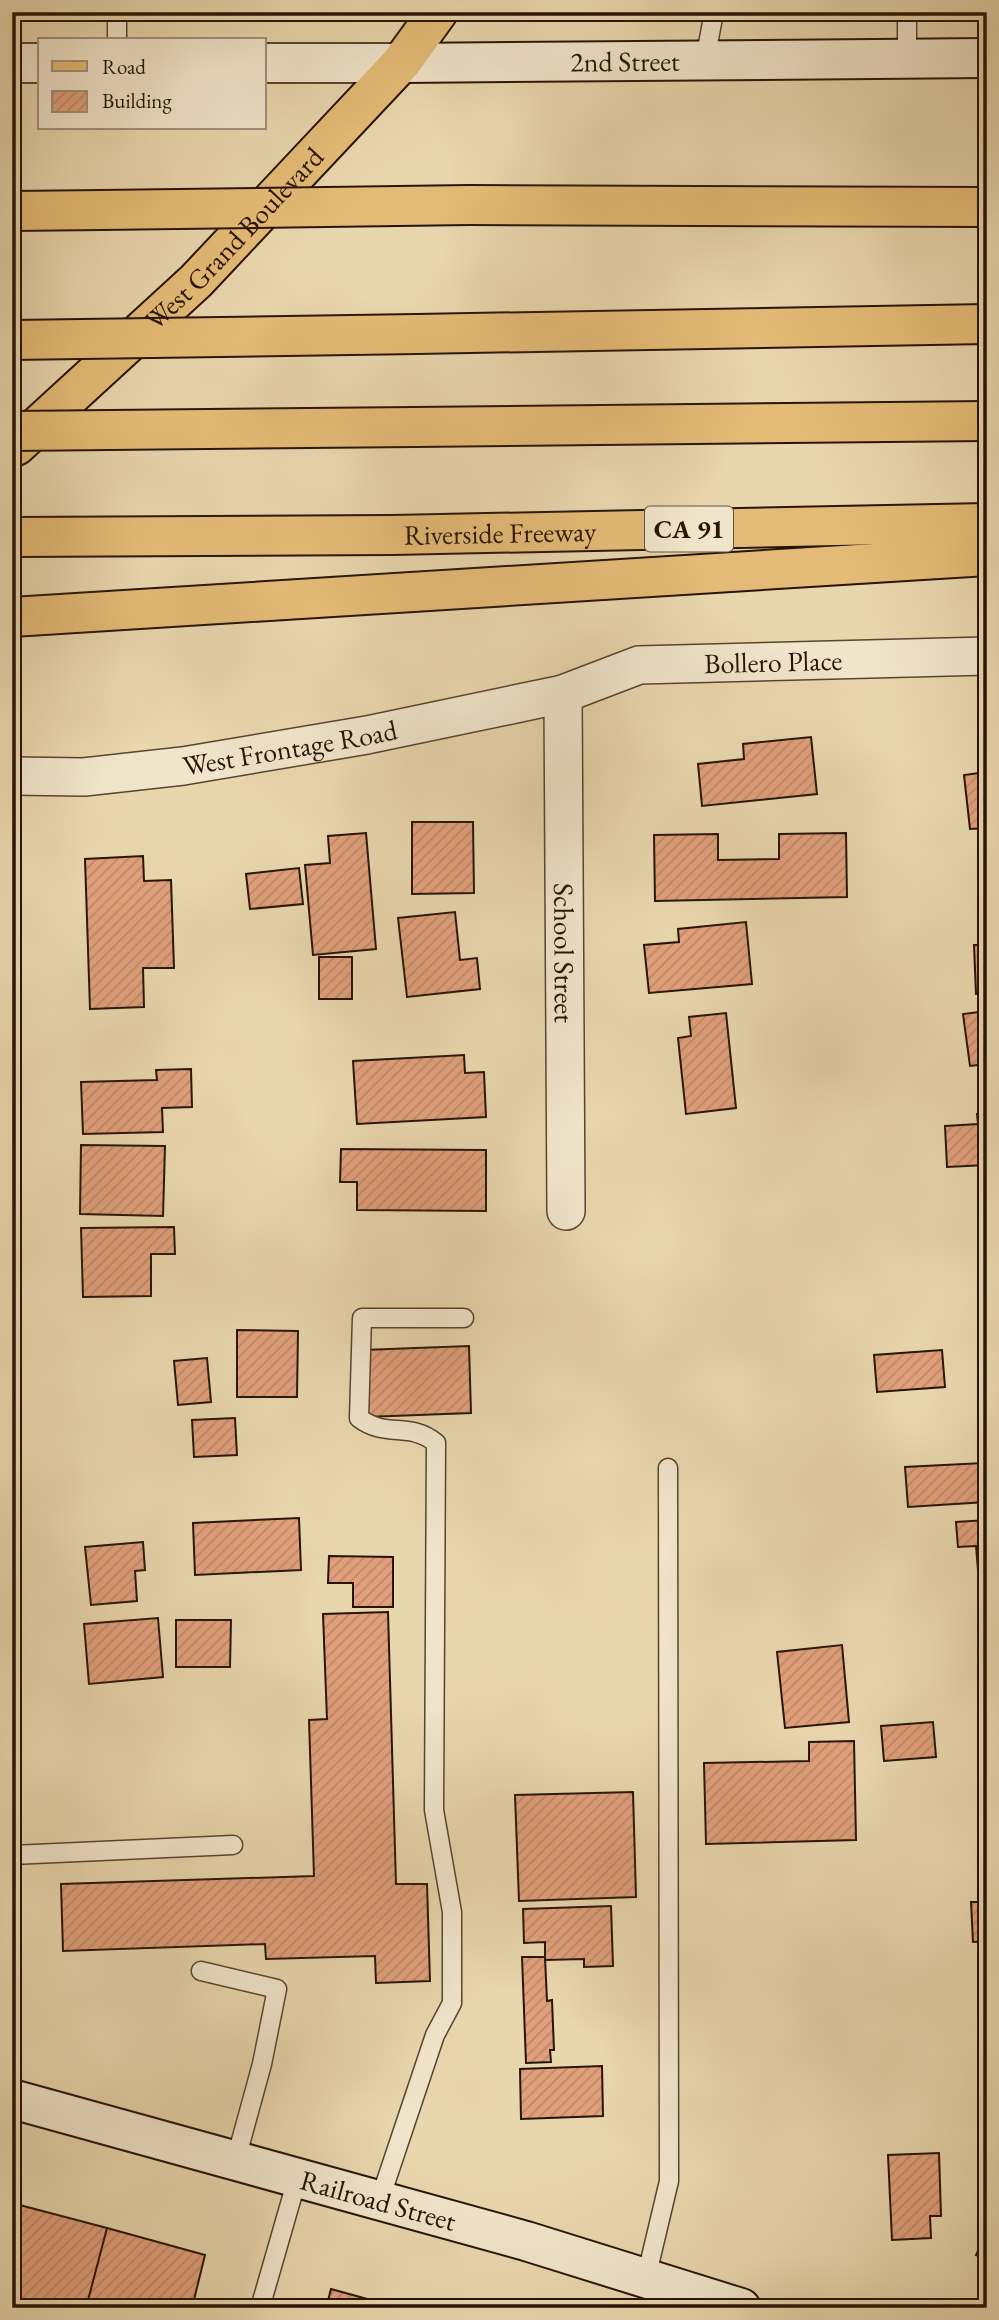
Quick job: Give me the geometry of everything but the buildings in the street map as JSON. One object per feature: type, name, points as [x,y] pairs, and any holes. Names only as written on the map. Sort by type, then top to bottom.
[{"type":"main road","name":"West Grand Boulevard","points":[[12,450],[196,281],[401,63],[439,12]]},
{"type":"main road","name":"2nd Street","points":[[266,63],[987,58]]},
{"type":"main road","points":[[12,63],[38,63]]},
{"type":"main road","points":[[12,211],[470,205],[987,207]]},
{"type":"main road","points":[[12,340],[987,324]]},
{"type":"main road","points":[[12,431],[987,421]]},
{"type":"main road","name":"Riverside Freeway","points":[[12,537],[392,535],[987,523]]},
{"type":"main road","points":[[12,617],[328,595],[987,556]]},
{"type":"main road","name":"Railroad Street","points":[[12,2099],[380,2199],[741,2308]]},
{"type":"street","name":"Bollero Place","points":[[563,694],[639,665],[987,656]]},
{"type":"street","name":"West Frontage Road","points":[[12,776],[84,777],[183,766],[367,735],[563,694]]},
{"type":"street","name":"School Street","points":[[563,694],[566,1211]]},
{"type":"lane","points":[[117,12],[117,38]]},
{"type":"lane","points":[[705,60],[714,12]]},
{"type":"lane","points":[[907,12],[907,58]]},
{"type":"lane","points":[[380,2199],[435,2035],[452,2003],[452,1912],[434,1810],[436,1443],[423,1432],[372,1428],[359,1418],[362,1318],[464,1318]]},
{"type":"lane","points":[[646,2278],[669,2181],[668,1468]]},
{"type":"lane","points":[[12,1855],[233,1845]]},
{"type":"lane","points":[[201,1971],[277,1989],[262,2064],[236,2159]]},
{"type":"lane","points":[[260,2308],[298,2176]]}]
